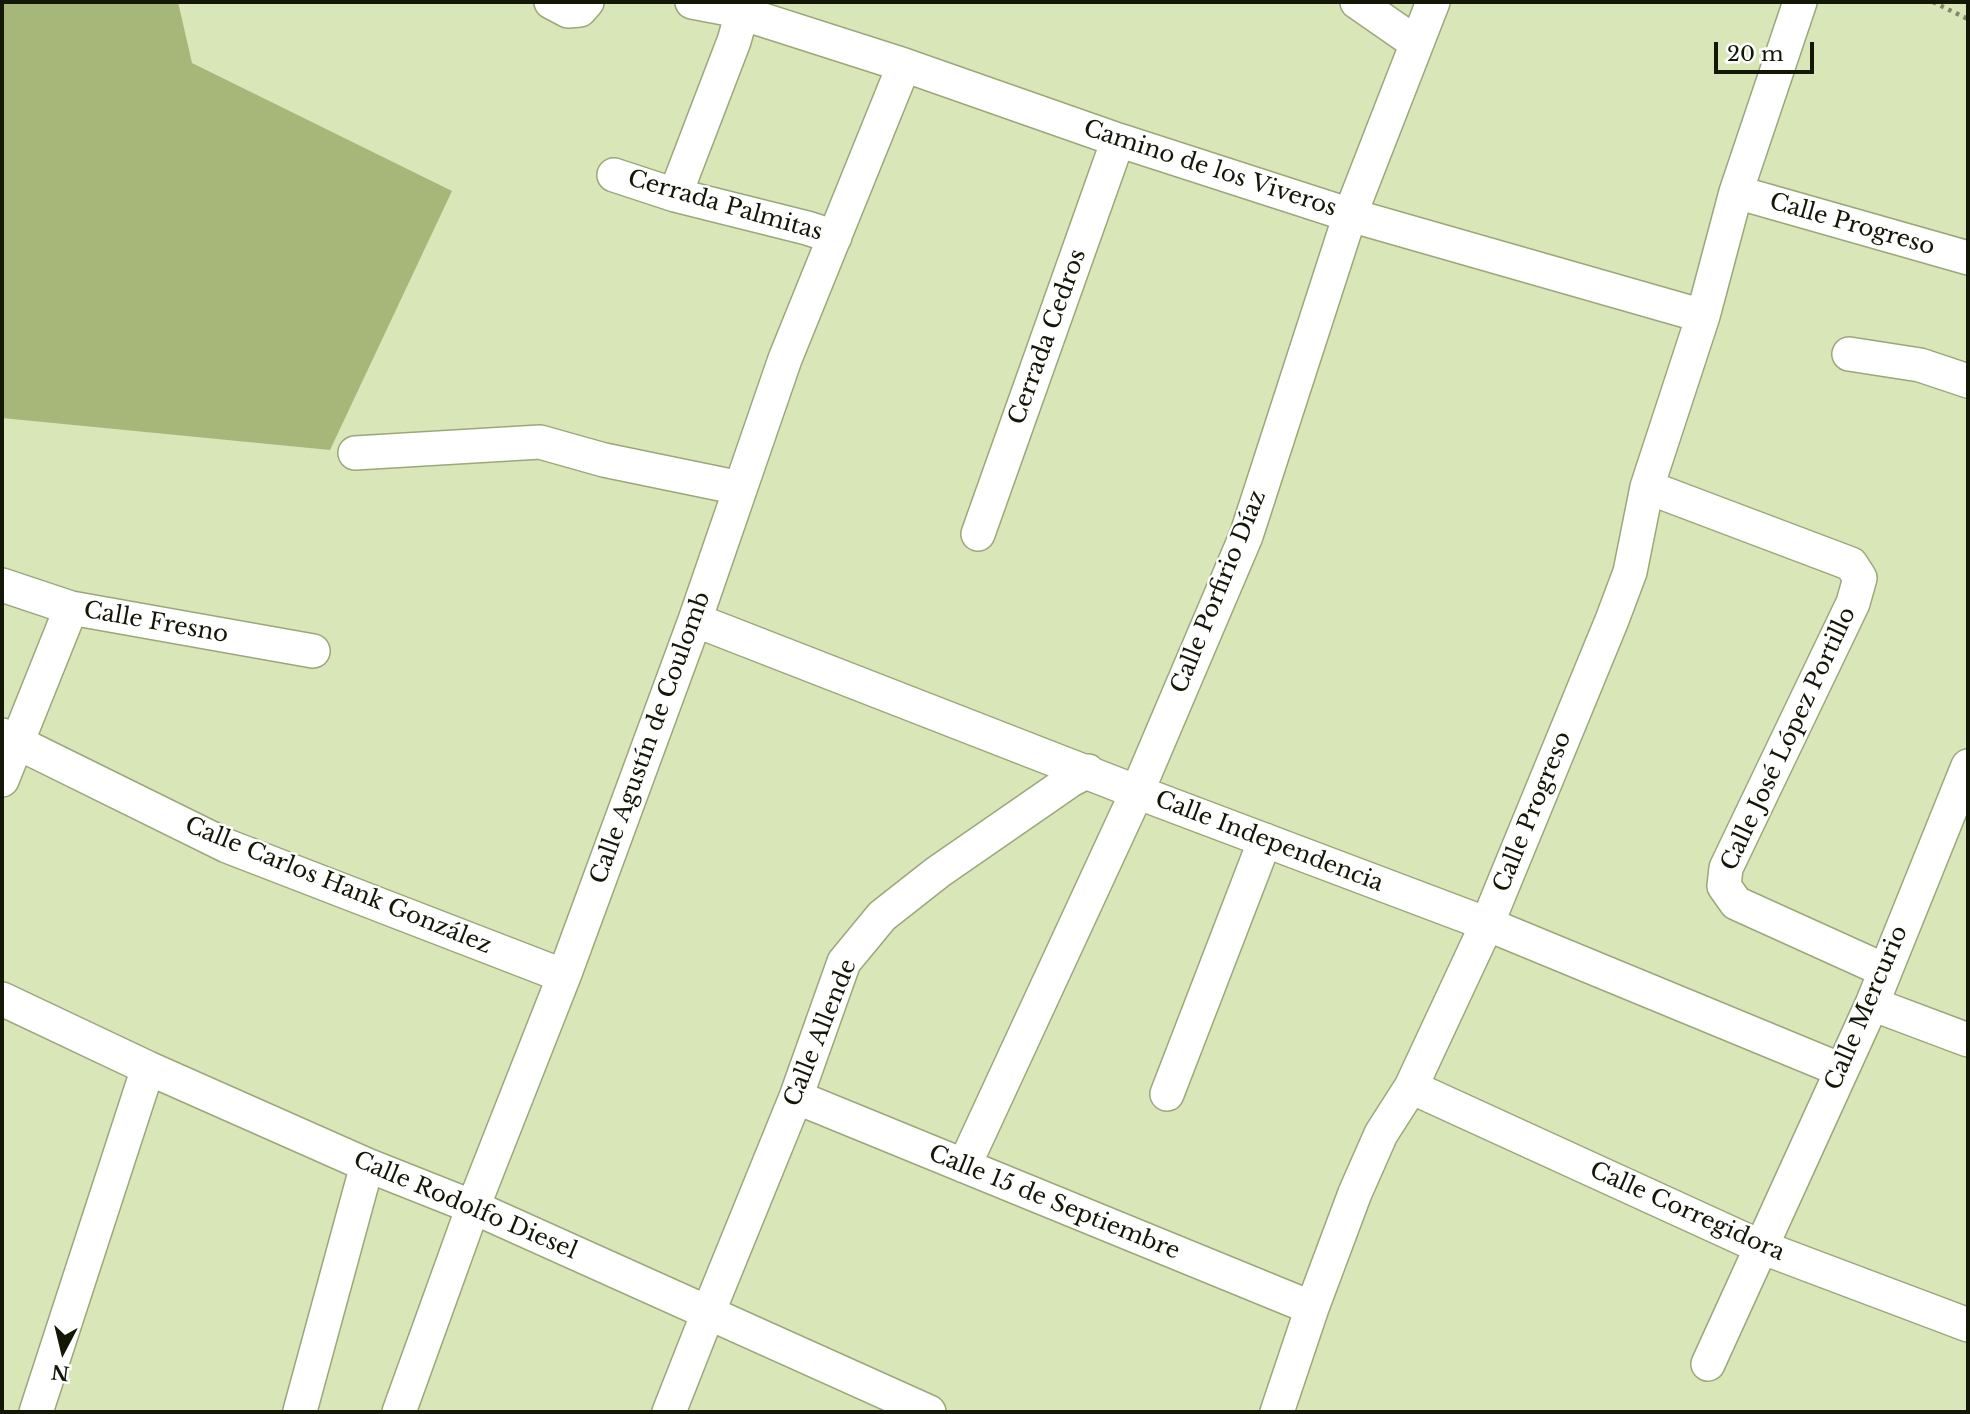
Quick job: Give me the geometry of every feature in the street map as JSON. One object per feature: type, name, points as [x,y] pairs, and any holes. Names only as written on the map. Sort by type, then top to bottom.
[{"type":"street","points":[[551,2],[568,11],[580,9],[587,2]]},
{"type":"street","name":"Camino de los Viveros","points":[[692,2],[735,8],[1118,140],[1350,215],[1703,316]]},
{"type":"street","points":[[1357,2],[1416,43]]},
{"type":"street","name":"Calle Porfirio Díaz","points":[[964,1166],[1137,792],[1246,536],[1350,215],[1433,2]]},
{"type":"street","name":"Calle Progreso","points":[[1277,1412],[1355,1193],[1381,1134],[1411,1087],[1487,924],[1630,572],[1647,486],[1703,316],[1736,192],[1800,2]]},
{"type":"street","points":[[674,195],[734,41],[735,8]]},
{"type":"street","name":"Calle Agustín de Coulomb","points":[[399,1412],[473,1207],[564,976],[695,620],[785,359],[904,65]]},
{"type":"street","name":"Cerrada Cedros","points":[[978,534],[1118,140]]},
{"type":"street","name":"Cerrada Palmitas","points":[[614,175],[674,195],[835,237]]},
{"type":"street","name":"Calle Progreso","points":[[1736,192],[1968,258]]},
{"type":"street","points":[[1849,354],[1920,365],[1968,381]]},
{"type":"street","points":[[355,453],[540,442],[604,460],[740,488]]},
{"type":"street","name":"Calle José López Portillo","points":[[1647,486],[1850,564],[1860,578],[1853,603],[1726,868],[1724,886],[1736,903],[1884,970]]},
{"type":"street","name":"Calle Fresno","points":[[2,586],[71,608],[313,651]]},
{"type":"street","points":[[2,780],[9,739],[71,608]]},
{"type":"street","name":"Calle Independencia","points":[[695,620],[1137,792],[1487,924],[1841,1070]]},
{"type":"street","name":"Calle Carlos Hank González","points":[[9,739],[227,846],[564,976]]},
{"type":"street","name":"Calle Mercurio","points":[[1708,1364],[1872,1004],[1968,766]]},
{"type":"street","name":"Calle Allende","points":[[670,1412],[796,1097],[844,962],[883,916],[938,872],[1088,771]]},
{"type":"street","points":[[1167,1094],[1265,840]]},
{"type":"street","name":"Calle Rodolfo Diesel","points":[[2,999],[148,1068],[367,1165],[473,1207],[708,1313],[882,1402],[929,1412]]},
{"type":"street","points":[[1872,1004],[1968,1040]]},
{"type":"street","points":[[36,1412],[148,1068]]},
{"type":"street","name":"Calle Corregidora","points":[[1411,1087],[1761,1247],[1968,1325]]},
{"type":"street","name":"Calle 15 de Septiembre","points":[[796,1097],[1312,1308]]},
{"type":"street","points":[[300,1411],[367,1165]]},
{"type":"path","points":[[1933,2],[1968,19]]},
{"type":"green space","points":[[2,2],[178,2],[192,63],[452,191],[330,450],[2,418]]}]
